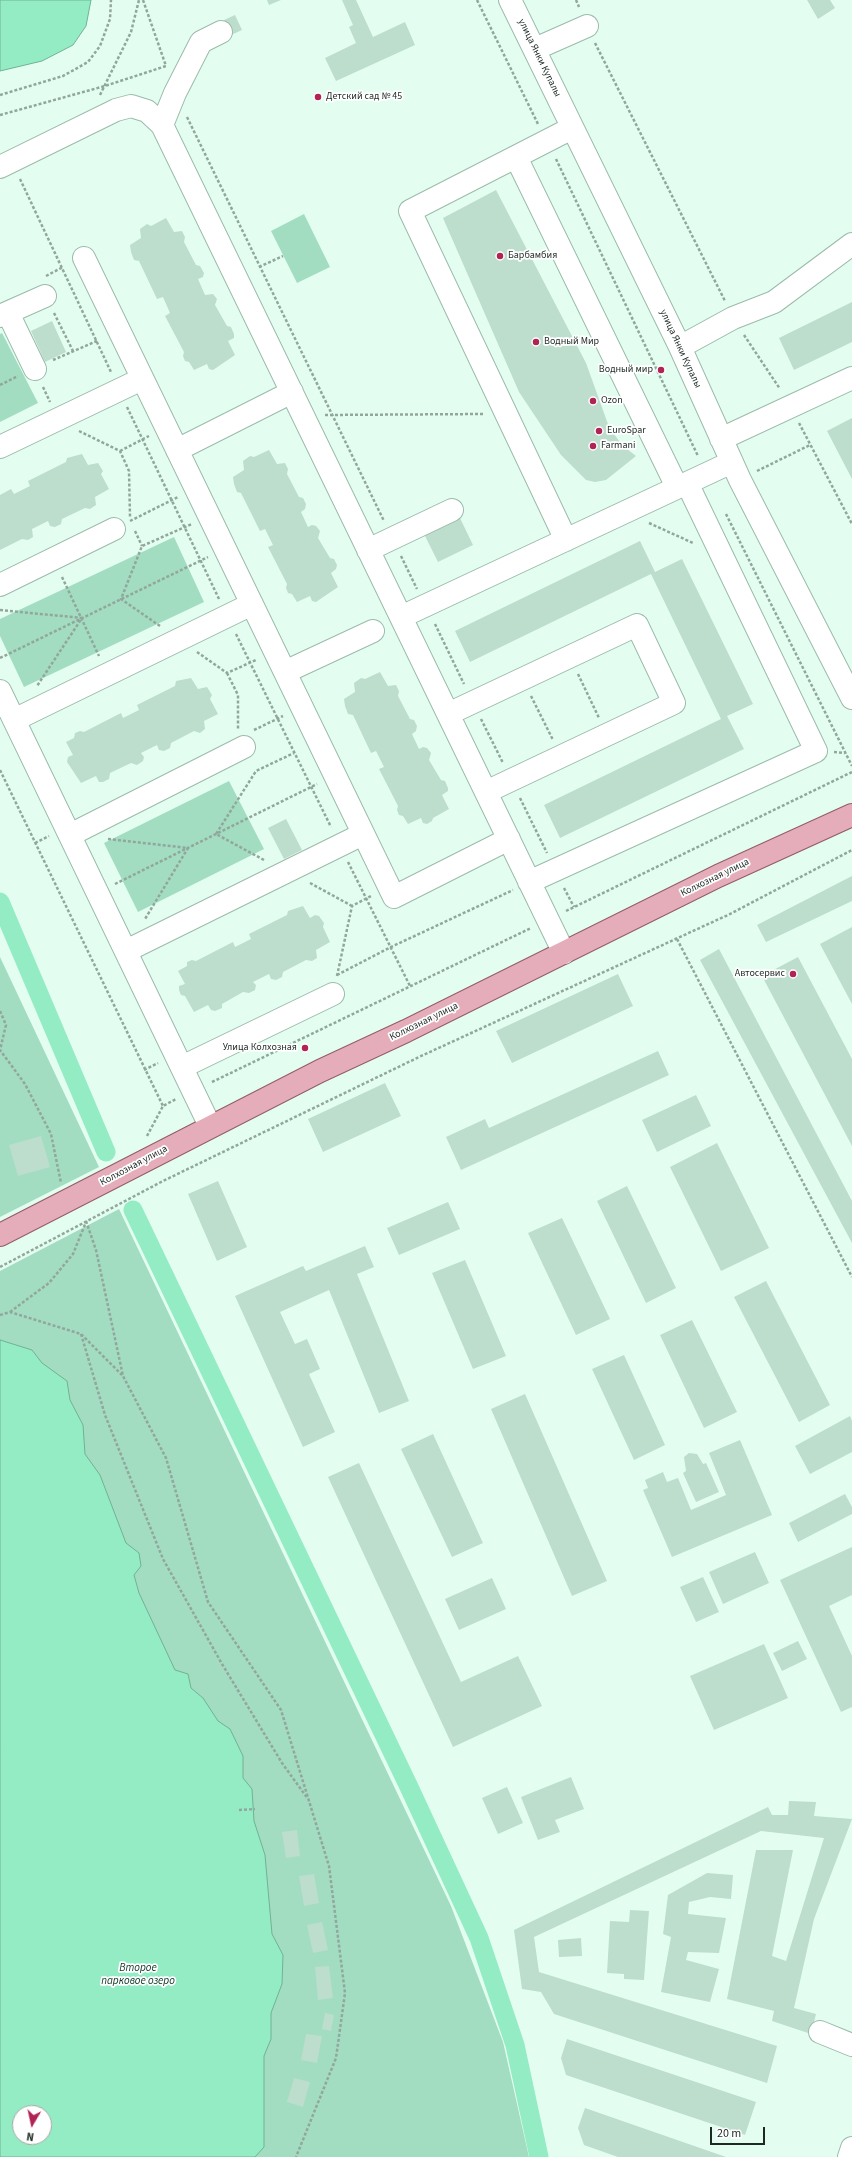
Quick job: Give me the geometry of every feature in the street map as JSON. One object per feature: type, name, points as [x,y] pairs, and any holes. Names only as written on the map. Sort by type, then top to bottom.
[{"type":"main road","name":"Колхозная улица","points":[[0,1236],[210,1126],[718,876],[852,815]]},
{"type":"street","name":"улица Янки Купалы","points":[[510,0],[680,347],[736,471],[852,698]]},
{"type":"street","points":[[535,49],[587,26]]},
{"type":"street","points":[[162,126],[200,42],[221,32]]},
{"type":"street","points":[[6,164],[116,110],[131,106],[147,111],[162,126],[564,952]]},
{"type":"street","points":[[566,540],[410,211],[572,128]]},
{"type":"street","points":[[516,157],[690,481],[722,556],[816,750],[529,882]]},
{"type":"street","points":[[680,347],[733,318],[774,302],[852,244]]},
{"type":"street","points":[[84,258],[394,896],[508,839]]},
{"type":"street","points":[[35,369],[4,314],[45,296]]},
{"type":"street","points":[[721,439],[852,378]]},
{"type":"street","points":[[0,447],[142,379]]},
{"type":"street","points":[[177,450],[292,392]]},
{"type":"street","points":[[401,618],[690,481],[736,471]]},
{"type":"street","points":[[368,550],[452,510]]},
{"type":"street","points":[[0,585],[122,525]]},
{"type":"street","points":[[14,720],[252,604]]},
{"type":"street","points":[[448,714],[637,625],[674,703],[486,792]]},
{"type":"street","points":[[285,672],[373,631]]},
{"type":"street","points":[[0,691],[210,1126]]},
{"type":"street","points":[[70,835],[245,736]]},
{"type":"street","points":[[126,951],[363,834]]},
{"type":"street","points":[[182,1067],[335,985]]},
{"type":"street","points":[[820,2032],[852,2045]]},
{"type":"street","points":[[849,2157],[852,2148]]},
{"type":"path","points":[[0,95],[63,76],[88,62],[100,46],[108,26],[111,0]]},
{"type":"path","points":[[85,125],[131,32],[139,0]]},
{"type":"path","points":[[143,0],[176,93],[259,267],[574,907]]},
{"type":"path","points":[[476,0],[547,141],[690,481]]},
{"type":"path","points":[[576,0],[587,26],[733,318]]},
{"type":"path","points":[[0,115],[105,86],[166,66]]},
{"type":"path","points":[[6,164],[119,390],[227,617],[410,986]]},
{"type":"path","points":[[259,267],[283,256]]},
{"type":"path","points":[[35,369],[58,419],[120,451],[129,471],[122,525]]},
{"type":"path","points":[[303,415],[506,414]]},
{"type":"path","points":[[120,451],[166,428]]},
{"type":"path","points":[[736,471],[810,445]]},
{"type":"path","points":[[122,525],[196,488]]},
{"type":"path","points":[[624,512],[694,544]]},
{"type":"path","points":[[726,513],[852,766]]},
{"type":"path","points":[[121,599],[142,546],[209,516]]},
{"type":"path","points":[[122,525],[142,546]]},
{"type":"path","points":[[0,658],[225,549]]},
{"type":"path","points":[[722,556],[754,570]]},
{"type":"path","points":[[54,559],[107,675]]},
{"type":"path","points":[[0,610],[82,618]]},
{"type":"path","points":[[35,688],[82,618]]},
{"type":"path","points":[[570,657],[608,734]]},
{"type":"path","points":[[227,673],[238,695],[245,736],[302,707]]},
{"type":"path","points":[[523,678],[561,756]]},
{"type":"path","points":[[216,834],[256,771],[294,753]]},
{"type":"path","points":[[0,770],[163,1106],[852,772]]},
{"type":"path","points":[[98,893],[335,775]]},
{"type":"path","points":[[101,839],[188,848]]},
{"type":"path","points":[[141,925],[188,848]]},
{"type":"path","points":[[0,1267],[158,1184],[419,1057],[730,914],[852,850]]},
{"type":"path","points":[[335,985],[391,947],[529,882]]},
{"type":"path","points":[[325,1027],[352,906]]},
{"type":"path","points":[[677,938],[852,1277]]},
{"type":"path","points":[[0,1011],[6,1025],[0,1050],[25,1084],[51,1134],[70,1200]]},
{"type":"path","points":[[0,1315],[10,1312],[49,1283],[73,1254],[86,1221]]},
{"type":"path","points":[[86,1221],[96,1250],[123,1376],[166,1458],[208,1602],[281,1710],[329,1866],[345,1993],[336,2058],[296,2157]]},
{"type":"path","points":[[10,1312],[81,1334],[123,1376]]},
{"type":"path","points":[[81,1334],[105,1415],[163,1559],[222,1664],[282,1763],[309,1801]]},
{"type":"path","points":[[239,1810],[255,1809]]},
{"type":"shaded area","points":[[304,214],[330,267],[297,283],[271,231]]},
{"type":"shaded area","points":[[2,333],[38,403],[0,422],[0,334]]},
{"type":"shaded area","points":[[174,537],[204,602],[24,687],[0,636],[0,619]]},
{"type":"shaded area","points":[[229,781],[264,849],[138,912],[104,843]]},
{"type":"shaded area","points":[[0,957],[99,1167],[0,1217]]},
{"type":"shaded area","points":[[119,1209],[451,1906],[503,2042],[529,2157],[0,2157],[0,1271]]},
{"type":"water","points":[[0,0],[91,0],[86,26],[73,45],[42,61],[0,71]]},
{"type":"water","name":"Второе парковое озеро","points":[[0,1340],[32,1350],[42,1363],[67,1381],[70,1400],[83,1425],[85,1454],[100,1475],[126,1543],[139,1553],[141,1566],[134,1575],[139,1593],[175,1670],[188,1674],[191,1688],[203,1698],[218,1721],[230,1729],[243,1756],[243,1778],[252,1789],[254,1821],[265,1855],[272,1934],[283,1955],[282,1984],[271,2013],[271,2039],[264,2056],[264,2147],[255,2157],[0,2157]]},
{"type":"building","points":[[267,0],[281,0],[269,5]]},
{"type":"building","points":[[342,0],[356,0],[373,37],[405,22],[415,45],[336,81],[325,58],[356,43],[349,27],[353,25]]},
{"type":"building","points":[[807,0],[830,0],[835,8],[818,19]]},
{"type":"building","points":[[235,15],[242,30],[231,35],[224,20]]},
{"type":"building","name":"Водный Мир","points":[[496,190],[586,363],[609,427],[622,445],[636,456],[606,480],[595,482],[586,480],[561,455],[519,392],[443,218]]},
{"type":"building","points":[[166,218],[174,232],[182,231],[185,237],[184,242],[196,265],[200,266],[204,273],[203,277],[198,279],[205,295],[213,294],[217,299],[215,305],[227,326],[231,327],[234,334],[234,338],[228,341],[235,355],[213,370],[209,369],[207,364],[194,370],[189,362],[185,361],[183,356],[184,352],[165,316],[170,313],[163,297],[157,299],[139,261],[134,260],[131,252],[130,245],[141,238],[140,229],[147,224],[151,226]]},
{"type":"building","points":[[852,302],[852,342],[794,370],[779,338]]},
{"type":"building","points":[[52,321],[66,352],[45,362],[31,331]]},
{"type":"building","points":[[852,418],[852,479],[827,431]]},
{"type":"building","points":[[269,450],[277,464],[285,463],[288,469],[287,474],[299,497],[303,498],[306,504],[305,509],[301,512],[308,527],[312,525],[316,526],[320,531],[318,538],[330,558],[334,559],[337,565],[336,569],[331,573],[338,587],[316,602],[312,601],[310,596],[297,602],[292,594],[288,593],[286,588],[287,584],[268,547],[273,545],[265,529],[260,531],[241,493],[237,492],[234,484],[233,477],[244,470],[243,461],[250,456],[254,457]]},
{"type":"building","points":[[82,454],[88,465],[98,463],[103,471],[101,474],[109,489],[95,497],[96,505],[90,509],[85,508],[62,519],[61,524],[55,527],[50,526],[48,521],[32,529],[33,537],[28,540],[22,539],[0,550],[0,495],[11,489],[14,494],[30,486],[28,481],[66,462],[67,458]]},
{"type":"building","points":[[459,516],[473,545],[438,562],[424,534]]},
{"type":"building","points":[[640,541],[655,572],[682,559],[753,704],[727,716],[744,749],[560,838],[544,805],[721,719],[651,574],[470,662],[455,631]]},
{"type":"building","points":[[380,672],[388,686],[396,685],[399,691],[398,696],[410,719],[414,720],[417,726],[416,731],[412,734],[419,749],[423,747],[427,748],[431,753],[429,760],[441,780],[445,781],[448,788],[448,791],[442,795],[449,809],[433,818],[432,821],[427,824],[423,823],[421,818],[408,824],[403,816],[399,815],[397,810],[398,806],[379,769],[384,767],[376,751],[371,753],[353,715],[348,714],[345,706],[344,699],[355,692],[354,683],[361,678],[365,679]]},
{"type":"building","points":[[191,678],[198,689],[207,687],[212,695],[210,699],[218,714],[204,721],[205,729],[200,733],[194,731],[171,743],[170,748],[164,751],[159,750],[157,745],[141,753],[144,757],[143,761],[137,765],[131,763],[110,773],[109,779],[103,782],[99,782],[96,776],[81,783],[67,762],[68,757],[73,755],[66,742],[74,738],[75,733],[80,731],[84,732],[121,713],[123,718],[139,710],[137,705],[175,686],[176,681]]},
{"type":"building","points":[[286,819],[302,850],[284,859],[268,828]]},
{"type":"building","points":[[852,876],[852,901],[766,942],[757,925]]},
{"type":"building","points":[[303,906],[310,918],[315,915],[319,916],[324,923],[323,927],[330,942],[316,950],[317,958],[312,961],[306,960],[283,972],[282,977],[276,980],[271,979],[269,974],[253,982],[256,985],[255,990],[249,993],[243,992],[222,1004],[222,1008],[215,1011],[211,1010],[208,1005],[194,1012],[185,996],[181,995],[179,990],[179,986],[185,984],[178,971],[187,966],[187,962],[192,960],[196,961],[233,942],[235,947],[251,939],[249,934],[287,915],[288,911]]},
{"type":"building","points":[[852,927],[852,1004],[820,944]]},
{"type":"building","points":[[719,949],[852,1201],[852,1243],[700,960]]},
{"type":"building","points":[[798,957],[852,1059],[852,1146],[762,976]]},
{"type":"building","points":[[618,974],[633,1006],[512,1063],[496,1031]]},
{"type":"building","points":[[658,1051],[669,1075],[461,1170],[446,1137],[485,1119],[489,1128]]},
{"type":"building","points":[[385,1083],[401,1116],[323,1152],[308,1119]]},
{"type":"building","points":[[696,1095],[711,1126],[657,1152],[642,1120]]},
{"type":"building","points":[[41,1136],[50,1167],[18,1176],[9,1145]]},
{"type":"building","points":[[717,1143],[769,1248],[721,1271],[670,1167]]},
{"type":"building","points":[[218,1181],[247,1247],[217,1261],[188,1194]]},
{"type":"building","points":[[627,1186],[676,1288],[646,1303],[597,1201]]},
{"type":"building","points":[[448,1202],[460,1229],[399,1255],[387,1228]]},
{"type":"building","points":[[562,1218],[610,1319],[576,1335],[528,1233]]},
{"type":"building","points":[[365,1246],[374,1267],[357,1274],[409,1401],[379,1413],[329,1290],[280,1312],[295,1344],[307,1339],[320,1369],[309,1374],[335,1432],[303,1447],[235,1296],[303,1266],[306,1271]]},
{"type":"building","points":[[465,1260],[506,1356],[473,1369],[432,1273]]},
{"type":"building","points":[[766,1281],[830,1405],[799,1422],[734,1297]]},
{"type":"building","points":[[692,1320],[737,1412],[704,1428],[660,1335]]},
{"type":"building","points":[[624,1355],[665,1445],[634,1460],[592,1369]]},
{"type":"building","points":[[525,1394],[607,1581],[572,1596],[491,1409]]},
{"type":"building","points":[[850,1416],[852,1421],[852,1452],[810,1474],[795,1446]]},
{"type":"building","points":[[433,1434],[483,1543],[452,1557],[401,1449]]},
{"type":"building","points":[[740,1440],[772,1515],[672,1557],[643,1490],[648,1488],[645,1480],[663,1472],[667,1482],[678,1478],[691,1510],[726,1495],[709,1453]]},
{"type":"building","points":[[689,1453],[697,1454],[703,1464],[706,1463],[719,1492],[696,1502],[683,1473],[686,1471],[684,1457]]},
{"type":"building","points":[[359,1463],[461,1682],[518,1656],[542,1706],[453,1747],[328,1477]]},
{"type":"building","points":[[845,1494],[852,1507],[852,1514],[798,1542],[789,1523]]},
{"type":"building","points":[[852,1547],[852,1595],[829,1606],[852,1656],[852,1707],[841,1712],[780,1580]]},
{"type":"building","points":[[755,1552],[769,1583],[723,1604],[709,1572]]},
{"type":"building","points":[[703,1577],[719,1612],[696,1622],[680,1587]]},
{"type":"building","points":[[492,1578],[506,1609],[459,1630],[445,1599]]},
{"type":"building","points":[[798,1641],[807,1659],[782,1671],[773,1653]]},
{"type":"building","points":[[764,1644],[788,1698],[714,1730],[690,1676]]},
{"type":"building","points":[[571,1777],[584,1809],[555,1820],[560,1832],[538,1840],[521,1797]]},
{"type":"building","points":[[507,1787],[523,1823],[498,1834],[482,1798]]},
{"type":"building","points":[[789,1801],[816,1802],[814,1816],[852,1819],[814,1919],[794,2008],[816,2014],[811,2034],[772,2021],[774,2011],[727,1999],[756,1850],[793,1850],[772,1956],[786,1961],[824,1838],[761,1831],[534,1937],[539,1972],[777,2046],[767,2083],[554,2014],[541,1992],[522,1989],[514,1930],[768,1807],[772,1815],[788,1815]]},
{"type":"building","points":[[297,1830],[300,1856],[286,1858],[282,1832]]},
{"type":"building","points":[[707,1873],[733,1875],[731,1899],[710,1897],[689,1902],[688,1914],[726,1918],[719,1953],[688,1952],[686,1960],[719,1969],[710,2002],[661,1992],[671,1937],[663,1934],[668,1895]]},
{"type":"building","points":[[314,1874],[319,1903],[304,1906],[299,1876]]},
{"type":"building","points":[[630,1910],[649,1911],[644,1980],[624,1979],[624,1974],[607,1973],[610,1921],[629,1922]]},
{"type":"building","points":[[322,1922],[328,1950],[313,1953],[307,1925]]},
{"type":"building","points":[[581,1938],[582,1956],[559,1957],[558,1940]]},
{"type":"building","points":[[329,1966],[333,1998],[318,2000],[315,1967]]},
{"type":"building","points":[[325,2013],[334,2015],[331,2031],[322,2029]]},
{"type":"building","points":[[306,2034],[322,2036],[317,2063],[301,2060]]},
{"type":"building","points":[[567,2039],[756,2102],[745,2135],[566,2075],[561,2058]]},
{"type":"building","points":[[294,2078],[310,2082],[303,2107],[287,2102]]},
{"type":"building","points":[[585,2108],[726,2157],[618,2157],[584,2145],[578,2128]]},
{"type":"waterway","points":[[0,902],[106,1152]]},
{"type":"waterway","points":[[133,1210],[409,1787],[479,1938],[515,2045],[539,2157]]},
{"type":"place","name":"Детский сад № 45","points":[[318,97]]},
{"type":"place","name":"Барбамбия","points":[[500,256]]},
{"type":"place","name":"Водный Мир","points":[[536,342]]},
{"type":"place","name":"Водный мир","points":[[661,370]]},
{"type":"place","name":"Ozon","points":[[593,401]]},
{"type":"place","name":"EuroSpar","points":[[599,431]]},
{"type":"place","name":"Farmani","points":[[593,446]]},
{"type":"place","name":"Автосервис","points":[[793,974]]},
{"type":"place","name":"Улица Колхозная","points":[[305,1048]]}]
